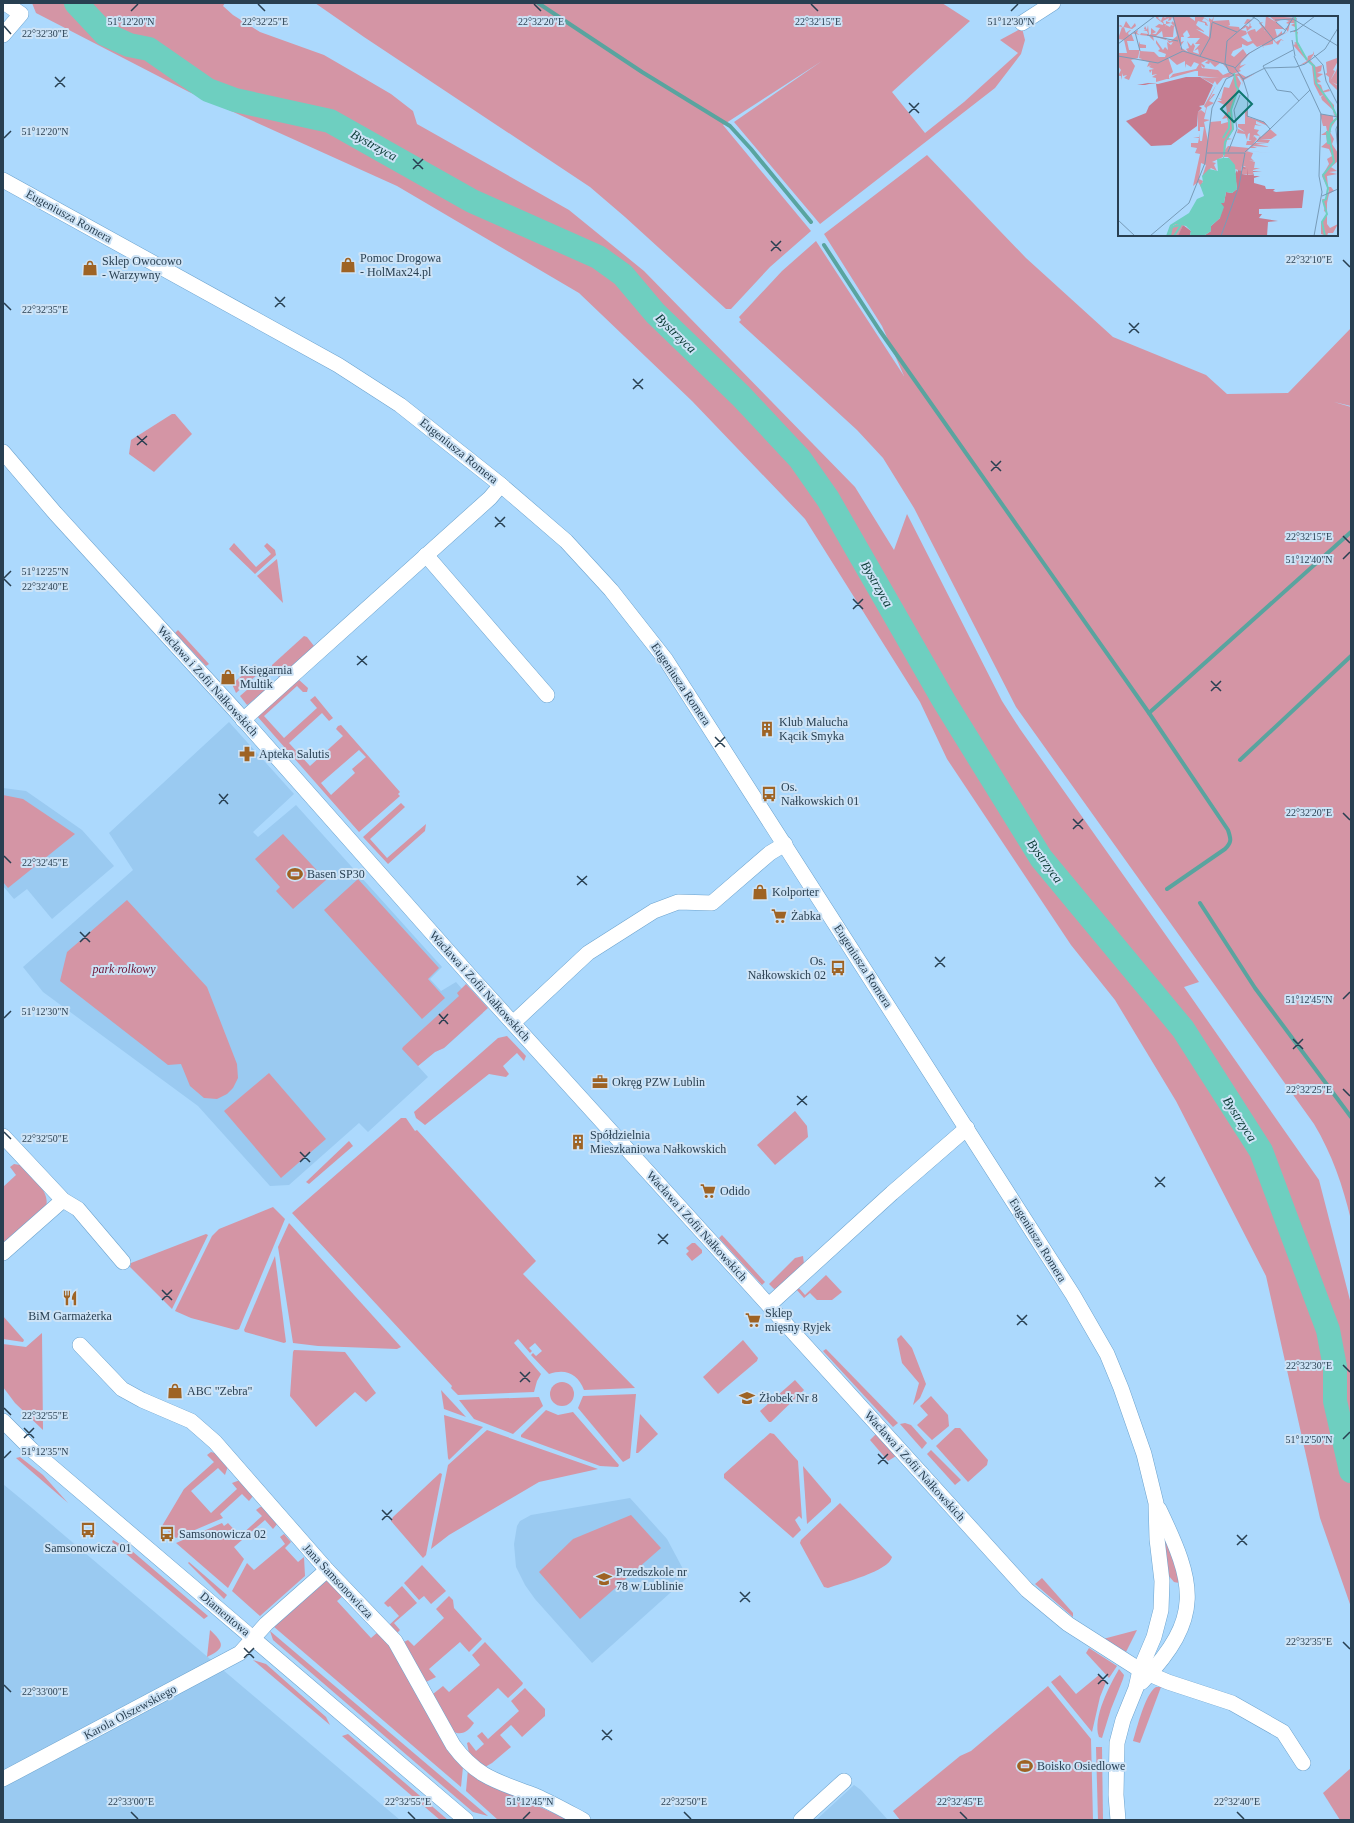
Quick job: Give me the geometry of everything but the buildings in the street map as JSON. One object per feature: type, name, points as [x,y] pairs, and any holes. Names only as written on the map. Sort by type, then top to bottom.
[{"type":"street","points":[[3,35],[21,14],[5,3]]},
{"type":"street","points":[[1022,23],[1053,3]]},
{"type":"street","name":"Eugeniusza Romera","points":[[3,180],[351,372],[410,413],[501,485],[566,541],[632,615],[678,677],[1073,1295],[1107,1354],[1133,1422],[1156,1503],[1176,1545],[1185,1571],[1187,1583],[1187,1604],[1183,1623],[1178,1633],[1144,1672]]},
{"type":"street","name":"Wacława i Zofii Nałkowskich","points":[[3,452],[55,513],[243,720],[513,1023],[1027,1590],[1068,1624],[1144,1672],[1232,1703],[1283,1732],[1303,1763]]},
{"type":"street","points":[[243,720],[490,498],[501,485]]},
{"type":"street","points":[[426,555],[547,694]]},
{"type":"street","points":[[513,1023],[566,973],[604,942],[654,911],[678,902],[712,903],[770,853],[785,844]]},
{"type":"street","points":[[769,1306],[892,1193],[967,1128]]},
{"type":"street","points":[[3,1136],[62,1200],[78,1209],[123,1262]]},
{"type":"street","points":[[3,1254],[62,1200]]},
{"type":"street","name":"Jana Samsonowicza","points":[[80,1345],[122,1389],[142,1400],[192,1421],[215,1442],[327,1570],[395,1641],[453,1745],[465,1760],[483,1775],[538,1797],[583,1820]]},
{"type":"street","name":"Diamentowa","points":[[3,1421],[32,1450],[466,1820]]},
{"type":"street","name":"Eugeniusza Romera","points":[[1118,1820],[1116,1795],[1117,1743],[1123,1720],[1144,1672],[1161,1610],[1162,1581],[1157,1539],[1156,1503]]},
{"type":"street","name":"Karola Olszewskiego","points":[[3,1779],[240,1653],[253,1638],[327,1570]]},
{"type":"street","points":[[801,1820],[844,1781]]},
{"type":"shaded area","points":[[229,722],[294,794],[253,832],[258,837],[296,805],[442,967],[430,979],[441,991],[456,982],[483,1013],[444,1048],[435,1052],[418,1066],[428,1077],[368,1132],[359,1123],[289,1185],[270,1186],[198,1106],[43,992],[23,967],[133,870],[109,833]]},
{"type":"shaded area","points":[[3,788],[26,791],[82,830],[114,866],[52,919],[27,889],[14,899],[3,886]]},
{"type":"shaded area","points":[[3,1484],[32,1508],[400,1820],[3,1820]]},
{"type":"shaded area","name":"Przedszkole nr 78 w Lublinie","points":[[630,1498],[667,1539],[683,1569],[689,1576],[592,1663],[535,1599],[525,1585],[516,1567],[514,1544],[517,1526],[520,1521],[531,1515]]},
{"type":"shaded area","points":[[854,1785],[861,1790],[888,1820],[816,1820]]},
{"type":"green space","points":[[32,3],[225,3],[223,6],[233,15],[260,32],[324,55],[362,77],[391,94],[413,111],[417,124],[569,210],[644,271],[855,487],[894,550],[907,514],[1002,701],[1020,729],[1199,982],[1184,987],[1319,1180],[1351,1304],[1351,1607],[1320,1518],[1266,1276],[1176,1101],[1115,1000],[1071,945],[947,759],[920,702],[805,519],[692,401],[579,293],[397,186],[189,92],[36,13]]},
{"type":"green space","points":[[315,3],[942,3],[970,21],[892,92],[925,133],[964,102],[1018,53],[1000,40],[1022,28],[1025,40],[1021,54],[995,88],[820,224],[734,122],[822,61],[723,125],[811,231],[770,267],[731,309],[726,309],[590,187]]},
{"type":"green space","points":[[927,155],[1026,258],[1113,337],[1206,375],[1227,394],[1288,393],[1351,328],[1351,406],[1334,402],[1351,407],[1351,1220],[1336,1170],[1314,1124],[1016,707],[914,508],[883,458],[857,430],[739,322],[741,320],[739,317],[782,271],[816,241],[904,376],[882,326],[824,234]]},
{"type":"green space","points":[[172,414],[175,414],[192,434],[154,472],[129,454],[131,440]]},
{"type":"green space","points":[[234,543],[256,567],[271,554],[264,546],[267,543],[275,550],[276,555],[255,574],[229,549]]},
{"type":"green space","points":[[277,559],[283,603],[257,576]]},
{"type":"green space","points":[[178,630],[209,664],[206,666],[175,633]]},
{"type":"green space","points":[[304,636],[307,637],[314,646],[282,677],[279,677],[272,669],[272,665]]},
{"type":"green space","points":[[250,669],[257,675],[236,693],[232,684]]},
{"type":"green space","points":[[263,676],[270,687],[247,705],[240,696]]},
{"type":"green space","points":[[298,679],[308,688],[307,692],[303,692],[297,686],[264,716],[284,738],[317,708],[310,700],[315,696],[333,718],[329,721],[322,713],[289,743],[310,766],[343,736],[336,729],[341,725],[400,792],[398,794],[400,796],[359,832],[257,716]],"holes":[[[359,750],[366,757],[352,769],[355,773],[331,795],[321,783]]]},
{"type":"green space","points":[[3,795],[23,799],[75,834],[8,888],[3,882]]},
{"type":"green space","points":[[401,803],[405,807],[370,839],[387,858],[426,824],[425,831],[388,864],[363,837]]},
{"type":"green space","name":"Basen SP30","points":[[283,834],[326,880],[293,909],[276,891],[280,887],[255,859]]},
{"type":"green space","points":[[358,879],[439,968],[428,979],[445,998],[422,1019],[324,910]]},
{"type":"green space","name":"park rolkowy","points":[[127,900],[207,987],[237,1064],[238,1078],[233,1088],[227,1094],[217,1099],[204,1098],[190,1086],[181,1064],[168,1065],[60,981],[67,952]]},
{"type":"green space","points":[[466,984],[488,1008],[444,1048],[435,1052],[418,1066],[402,1049],[403,1047],[459,996],[457,993]]},
{"type":"green space","points":[[507,1036],[526,1056],[524,1061],[517,1053],[503,1066],[509,1074],[506,1077],[489,1074],[425,1125],[416,1118],[414,1112],[498,1038]]},
{"type":"green space","points":[[269,1073],[326,1139],[281,1178],[224,1111]]},
{"type":"green space","points":[[795,1111],[807,1126],[808,1137],[775,1165],[757,1145]]},
{"type":"green space","points":[[401,1118],[406,1118],[415,1131],[417,1130],[536,1261],[523,1274],[635,1388],[584,1390],[575,1376],[571,1374],[566,1372],[555,1372],[549,1374],[531,1355],[533,1353],[536,1356],[542,1351],[535,1343],[529,1348],[532,1351],[530,1353],[518,1339],[514,1343],[541,1374],[534,1392],[458,1395],[451,1388],[452,1386],[292,1213]]},
{"type":"green space","points":[[349,1141],[353,1146],[309,1184],[306,1182]]},
{"type":"green space","points":[[14,1164],[20,1165],[40,1186],[44,1191],[47,1204],[45,1211],[3,1247],[3,1187],[16,1175],[10,1167]]},
{"type":"green space","points":[[273,1207],[285,1219],[239,1329],[236,1330],[191,1318],[175,1311],[212,1236],[219,1229]]},
{"type":"green space","points":[[289,1223],[401,1347],[397,1349],[318,1346],[293,1343],[278,1247]]},
{"type":"green space","points":[[206,1234],[208,1235],[172,1309],[130,1267],[131,1263]]},
{"type":"green space","points":[[722,1235],[765,1282],[762,1285],[719,1238]]},
{"type":"green space","points":[[692,1243],[695,1243],[702,1250],[702,1253],[692,1261],[686,1254],[689,1251],[686,1248]]},
{"type":"green space","points":[[275,1256],[286,1342],[284,1343],[245,1332],[244,1330]]},
{"type":"green space","points":[[803,1256],[804,1264],[778,1288],[774,1289],[769,1284],[795,1258]]},
{"type":"green space","points":[[826,1275],[842,1292],[832,1300],[817,1300],[810,1293],[804,1298],[796,1289],[798,1287],[805,1295]]},
{"type":"green space","points":[[3,1316],[24,1340],[23,1342],[3,1339]]},
{"type":"green space","points":[[42,1333],[43,1430],[15,1403],[3,1387],[3,1344],[26,1347]]},
{"type":"green space","points":[[901,1335],[912,1348],[926,1384],[920,1398],[913,1405],[919,1383],[902,1363],[897,1339]]},
{"type":"green space","points":[[743,1340],[758,1358],[757,1361],[718,1394],[703,1377]]},
{"type":"green space","points":[[826,1349],[898,1423],[893,1427],[823,1351]]},
{"type":"green space","points":[[294,1350],[345,1352],[376,1393],[366,1402],[355,1392],[316,1427],[290,1396]]},
{"type":"green space","points":[[795,1380],[804,1390],[771,1422],[769,1422],[760,1411]]},
{"type":"green space","points":[[562,1382],[567,1383],[573,1389],[573,1399],[567,1405],[562,1406],[557,1405],[551,1399],[550,1394],[551,1389],[557,1383]]},
{"type":"green space","points":[[441,1390],[466,1417],[444,1409]]},
{"type":"green space","points":[[636,1394],[630,1458],[623,1462],[578,1408],[583,1396]]},
{"type":"green space","points":[[931,1396],[948,1415],[949,1426],[932,1440],[917,1425],[928,1415],[920,1406]]},
{"type":"green space","points":[[539,1397],[543,1406],[513,1434],[474,1419],[459,1400]]},
{"type":"green space","points":[[546,1410],[558,1415],[573,1412],[619,1465],[618,1467],[600,1466],[521,1437],[521,1435]]},
{"type":"green space","points":[[640,1414],[658,1434],[638,1453],[636,1453]]},
{"type":"green space","points":[[444,1415],[483,1427],[449,1460],[448,1458]]},
{"type":"green space","points":[[905,1423],[911,1425],[927,1443],[922,1449],[900,1424]]},
{"type":"green space","points":[[955,1428],[960,1428],[988,1460],[987,1465],[968,1482],[936,1446]]},
{"type":"green space","points":[[487,1430],[598,1469],[539,1482],[449,1535],[431,1549],[448,1465]]},
{"type":"green space","points":[[770,1433],[774,1434],[798,1461],[802,1519],[799,1516],[795,1520],[801,1530],[793,1538],[724,1478],[724,1474]]},
{"type":"green space","points":[[876,1434],[896,1456],[888,1461],[870,1440]]},
{"type":"green space","points":[[931,1450],[961,1480],[955,1485],[927,1454]]},
{"type":"green space","points":[[211,1452],[218,1454],[228,1466],[225,1475],[218,1468],[191,1491],[211,1513],[237,1489],[232,1483],[240,1480],[253,1496],[249,1501],[242,1494],[220,1514],[223,1518],[176,1538],[162,1526],[184,1489],[214,1462],[207,1455]]},
{"type":"green space","points":[[20,1457],[43,1475],[68,1503],[16,1458]]},
{"type":"green space","points":[[803,1466],[831,1499],[831,1502],[807,1524]]},
{"type":"green space","points":[[440,1473],[442,1474],[426,1555],[423,1558],[391,1521],[393,1517]]},
{"type":"green space","points":[[840,1503],[892,1557],[883,1567],[874,1572],[828,1588],[824,1587],[800,1543],[801,1540]]},
{"type":"green space","points":[[263,1507],[278,1523],[273,1529],[265,1520],[234,1547],[244,1559],[228,1588],[176,1543],[222,1523],[224,1526],[228,1523],[240,1536],[262,1516],[256,1510]]},
{"type":"green space","points":[[631,1515],[661,1548],[580,1619],[539,1572],[573,1539]]},
{"type":"green space","points":[[1163,1533],[1180,1574],[1179,1583],[1174,1582],[1168,1575]]},
{"type":"green space","points":[[284,1534],[291,1542],[285,1548],[298,1562],[304,1557],[305,1576],[260,1616],[232,1591],[247,1563],[254,1570],[285,1544],[280,1537]]},
{"type":"green space","points":[[113,1540],[132,1551],[208,1616],[204,1619],[112,1542]]},
{"type":"green space","points":[[189,1562],[227,1595],[224,1599],[188,1563]]},
{"type":"green space","points":[[422,1565],[446,1591],[431,1604],[424,1596],[419,1600],[404,1583]]},
{"type":"green space","points":[[1042,1578],[1073,1613],[1073,1617],[1035,1584]]},
{"type":"green space","points":[[323,1581],[328,1581],[344,1595],[337,1601],[371,1638],[378,1632],[393,1649],[463,1767],[461,1787],[273,1626]]},
{"type":"green space","points":[[402,1586],[417,1603],[394,1623],[400,1630],[397,1633],[388,1626],[399,1616],[390,1606],[388,1607],[384,1603]]},
{"type":"green space","points":[[449,1596],[453,1600],[454,1608],[482,1639],[469,1652],[460,1642],[429,1669],[436,1677],[426,1682],[404,1642],[408,1640],[414,1646],[444,1618],[436,1609]]},
{"type":"green space","points":[[210,1630],[218,1638],[221,1645],[217,1651],[207,1657]]},
{"type":"green space","points":[[1137,1630],[1126,1652],[1103,1639]]},
{"type":"green space","points":[[270,1631],[488,1816],[473,1812],[273,1640]]},
{"type":"green space","points":[[485,1642],[523,1683],[508,1698],[498,1688],[467,1716],[474,1723],[470,1728],[466,1732],[457,1733],[454,1732],[433,1694],[443,1686],[449,1692],[480,1665],[472,1655]]},
{"type":"green space","points":[[1089,1648],[1117,1666],[1109,1678],[1086,1653]]},
{"type":"green space","points":[[253,1660],[266,1664],[326,1717],[330,1725]]},
{"type":"green space","points":[[1119,1669],[1124,1675],[1102,1738],[1099,1737],[1097,1729],[1100,1711]]},
{"type":"green space","points":[[1060,1675],[1076,1694],[1099,1675],[1106,1682],[1100,1697],[1092,1732],[1051,1682]]},
{"type":"green space","points":[[1048,1686],[1091,1739],[1093,1820],[900,1820],[893,1811],[960,1756],[971,1751]]},
{"type":"green space","points":[[1156,1687],[1161,1687],[1140,1743],[1133,1741],[1145,1704],[1148,1697]]},
{"type":"green space","points":[[525,1688],[545,1709],[545,1716],[522,1737],[511,1725],[500,1735],[511,1747],[485,1767],[469,1753],[467,1743],[469,1742],[476,1751],[484,1744],[477,1736],[482,1732],[488,1739],[519,1711],[511,1701]]},
{"type":"green space","points":[[348,1734],[448,1820],[440,1820],[342,1736]]},
{"type":"green space","points":[[1096,1747],[1102,1747],[1103,1820],[1098,1820]]},
{"type":"green space","points":[[1351,1768],[1351,1820],[1340,1820],[1323,1793]]},
{"type":"green space","points":[[468,1769],[515,1796],[569,1820],[498,1820],[466,1791]]},
{"type":"waterway","name":"Bystrzyca","points":[[76,3],[105,34],[129,45],[149,49],[208,90],[235,100],[330,121],[472,201],[598,257],[623,275],[655,313],[741,396],[800,459],[828,499],[944,701],[1041,858],[1183,1029],[1261,1151],[1328,1330],[1335,1367],[1335,1401],[1351,1471]]},
{"type":"waterway","points":[[538,3],[642,72],[730,126],[751,149],[811,222]]},
{"type":"waterway","points":[[824,245],[880,331],[1149,713],[1228,830],[1230,840],[1225,849],[1167,889]]},
{"type":"waterway","points":[[1149,713],[1351,532]]},
{"type":"waterway","points":[[1240,760],[1351,656]]},
{"type":"waterway","points":[[1200,903],[1255,988],[1351,1117]]},
{"type":"place","name":"Pomoc Drogowa - HolMax24.pl","points":[[348,265]]},
{"type":"place","name":"Sklep Owocowo - Warzywny","points":[[90,268]]},
{"type":"place","name":"Księgarnia Multik","points":[[228,677]]},
{"type":"place","name":"Klub Malucha Kącik Smyka","points":[[767,729]]},
{"type":"place","name":"Apteka Salutis","points":[[247,754]]},
{"type":"place","name":"Os. Nałkowskich 01","points":[[769,794]]},
{"type":"place","name":"Basen SP30","points":[[295,874]]},
{"type":"place","name":"Kolporter","points":[[760,892]]},
{"type":"place","name":"Żabka","points":[[779,916]]},
{"type":"place","name":"Os. Nałkowskich 02","points":[[838,968]]},
{"type":"place","name":"Okręg PZW Lublin","points":[[600,1082]]},
{"type":"place","name":"Spółdzielnia Mieszkaniowa Nałkowskich","points":[[578,1142]]},
{"type":"place","name":"Odido","points":[[708,1191]]},
{"type":"place","name":"BiM Garmażerka","points":[[70,1298]]},
{"type":"place","name":"Sklep mięsny Ryjek","points":[[753,1320]]},
{"type":"place","name":"ABC \"Zebra\"","points":[[175,1391]]},
{"type":"place","name":"Żłobek Nr 8","points":[[747,1398]]},
{"type":"place","name":"Samsonowicza 01","points":[[88,1530]]},
{"type":"place","name":"Samsonowicza 02","points":[[167,1534]]},
{"type":"place","name":"Przedszkole nr 78 w Lublinie","points":[[604,1579]]},
{"type":"place","name":"Boisko Osiedlowe","points":[[1025,1766]]}]
